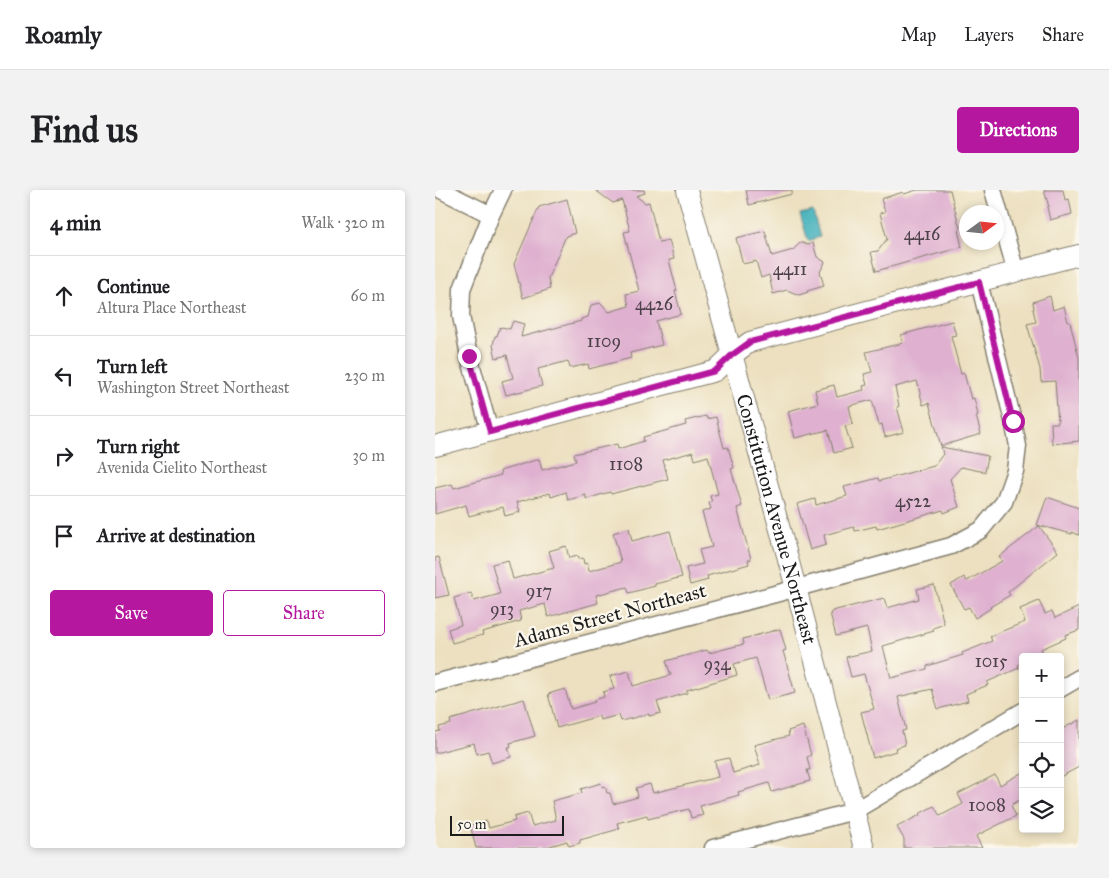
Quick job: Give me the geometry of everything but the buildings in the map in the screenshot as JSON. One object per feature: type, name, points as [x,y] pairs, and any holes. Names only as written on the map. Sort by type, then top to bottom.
[{"type":"street","points":[[441,190],[491,215]]},
{"type":"street","points":[[490,432],[469,356],[461,316],[462,288],[503,190]]},
{"type":"street","name":"Constitution Avenue Northeast","points":[[687,190],[796,588],[863,848]]},
{"type":"street","points":[[993,190],[1015,272]]},
{"type":"street","points":[[435,446],[715,371],[750,342],[1079,255]]},
{"type":"street","name":"Adams Street Northeast","points":[[435,683],[951,546],[981,530],[1004,502],[1015,471],[1018,446],[979,282]]},
{"type":"street","points":[[1064,687],[1079,678]]},
{"type":"street","points":[[713,848],[854,811],[1019,714]]},
{"type":"water","points":[[813,211],[820,237],[808,241],[800,214]]},
{"type":"route","points":[[469,356],[490,432],[715,371],[750,342],[979,282],[1013,421]]}]
